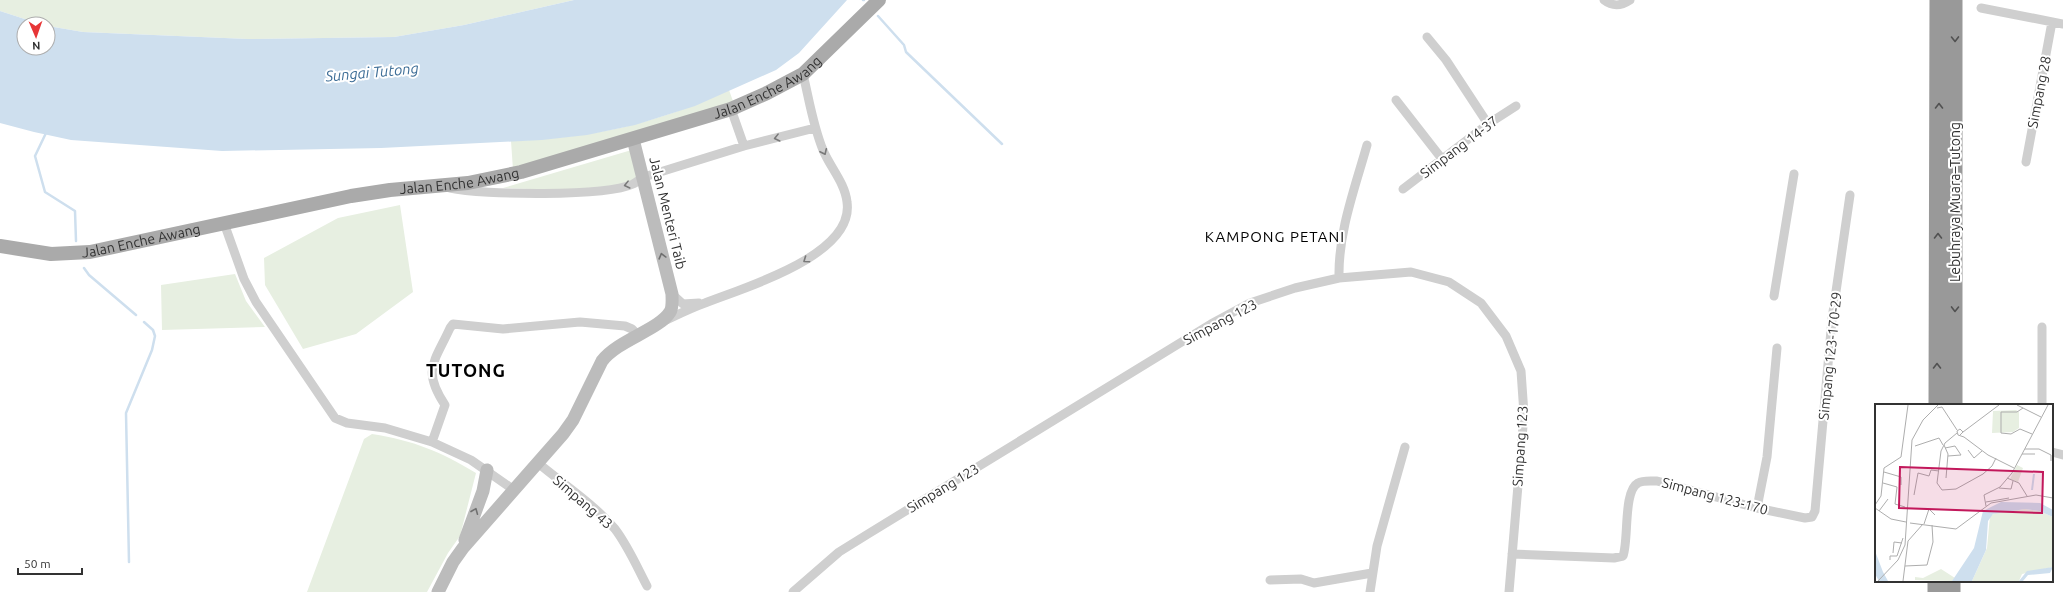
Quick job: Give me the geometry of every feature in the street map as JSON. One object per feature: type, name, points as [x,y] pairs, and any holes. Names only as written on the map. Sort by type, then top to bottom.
[{"type":"highway","name":"Lebuhraya Muara–Tutong","points":[[1937,404],[1938,0]]},
{"type":"highway","name":"Lebuhraya Muara–Tutong","points":[[1954,0],[1954,404]]},
{"type":"main road","name":"Jalan Enche Awang","points":[[0,246],[45,254],[67,255],[129,245],[351,196],[390,190],[441,186],[521,172],[731,109],[767,93],[804,74],[879,0]]},
{"type":"street","points":[[1604,0],[1615,6],[1625,4],[1630,0]]},
{"type":"street","points":[[1980,8],[2063,24]]},
{"type":"street","name":"Simpang 28","points":[[2026,162],[2052,22]]},
{"type":"street","points":[[1427,37],[1446,60],[1488,124]]},
{"type":"street","points":[[655,324],[705,303],[755,286],[786,272],[827,243],[843,224],[848,209],[846,197],[823,151],[815,128],[804,74]]},
{"type":"street","points":[[1396,100],[1442,159]]},
{"type":"street","name":"Simpang 14-37","points":[[1403,189],[1488,124],[1516,106]]},
{"type":"street","points":[[731,109],[744,146]]},
{"type":"street","points":[[441,186],[465,191],[585,192],[633,184],[644,177],[744,146],[815,128]]},
{"type":"street","name":"Jalan Menteri Taib","points":[[633,139],[644,177],[645,190],[672,294]]},
{"type":"street","points":[[1339,278],[1338,255],[1343,231],[1368,145]]},
{"type":"street","points":[[1774,296],[1794,174]]},
{"type":"street","name":"Simpang 123-170-29","points":[[1812,516],[1815,511],[1832,318],[1850,195]]},
{"type":"street","points":[[224,223],[244,279],[256,302],[335,418],[347,424],[384,428],[432,442],[487,470],[514,490]]},
{"type":"street","name":"Simpang 123","points":[[793,592],[839,552],[862,537],[1211,324],[1250,303],[1295,288],[1339,278],[1411,272],[1448,282],[1481,303],[1506,336],[1521,371],[1524,414],[1509,592]]},
{"type":"street","points":[[672,294],[682,304],[705,303]]},
{"type":"street","points":[[438,592],[453,562],[463,548],[538,463],[573,420],[602,361],[608,353],[655,324],[669,313],[672,294]]},
{"type":"street","points":[[432,442],[445,405],[431,379],[431,369],[453,324],[503,329],[580,322],[625,326],[632,329],[638,335]]},
{"type":"street","points":[[2042,327],[2042,404]]},
{"type":"street","points":[[1757,508],[1767,457],[1778,348]]},
{"type":"street","points":[[1370,592],[1372,573],[1405,447]]},
{"type":"street","points":[[2053,452],[2063,455]]},
{"type":"street","name":"Simpang 43","points":[[538,463],[596,511],[614,528],[647,586]]},
{"type":"street","points":[[463,548],[483,492],[487,470]]},
{"type":"street","name":"Simpang 123-170","points":[[1512,554],[1614,558],[1623,556],[1626,547],[1631,491],[1637,483],[1646,480],[1657,481],[1757,508],[1805,518],[1812,516]]},
{"type":"street","points":[[1270,580],[1301,579],[1314,583],[1372,573]]},
{"type":"shaded area","points":[[0,0],[574,0],[464,25],[394,37],[248,39],[83,32],[56,27],[56,16],[16,16],[0,11]]},
{"type":"shaded area","points":[[729,90],[734,104],[513,170],[511,141],[569,137],[623,127],[675,112]]},
{"type":"shaded area","points":[[635,149],[642,179],[618,186],[563,190],[503,188]]},
{"type":"shaded area","points":[[400,205],[413,292],[356,334],[303,349],[265,285],[264,258],[338,218]]},
{"type":"shaded area","points":[[235,274],[246,301],[265,327],[162,330],[161,285]]},
{"type":"shaded area","points":[[372,434],[401,440],[426,448],[476,473],[460,536],[448,553],[427,592],[307,592],[364,439]]},
{"type":"water","name":"Sungai Tutong","points":[[574,0],[847,0],[799,53],[776,70],[695,106],[635,125],[587,135],[542,140],[381,148],[222,151],[71,140],[0,123],[0,11],[16,16],[16,56],[56,56],[56,27],[83,32],[248,39],[394,37],[464,25]]},
{"type":"waterway","points":[[878,16],[904,45],[906,52],[1002,144]]},
{"type":"waterway","points":[[46,133],[35,156],[45,192],[75,211],[76,241]]},
{"type":"waterway","points":[[84,268],[89,275],[136,315]]},
{"type":"waterway","points":[[129,562],[126,413],[152,350],[155,336],[153,330],[144,322]]},
{"type":"district","name":"KAMPONG PETANI","points":[[1275,236]]},
{"type":"district","name":"TUTONG","points":[[466,370]]}]
